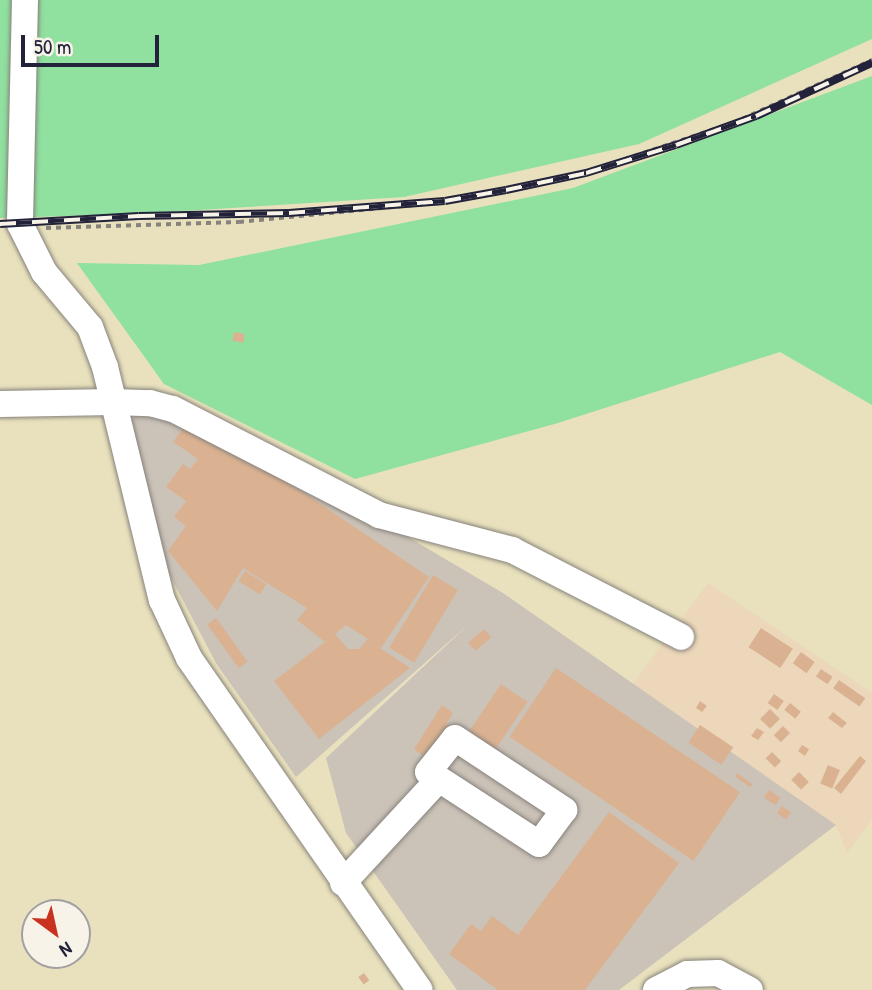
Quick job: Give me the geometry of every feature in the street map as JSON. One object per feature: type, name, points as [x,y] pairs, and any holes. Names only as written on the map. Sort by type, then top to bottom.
[{"type":"street","points":[[25,0],[22,228],[44,272],[90,327],[113,402],[155,579],[189,658],[420,990]]},
{"type":"street","points":[[0,404],[150,403],[173,409],[379,515],[512,550],[681,637]]},
{"type":"street","points":[[455,738],[564,810],[539,844],[438,780],[428,772],[455,738]]},
{"type":"street","points":[[343,883],[438,780]]},
{"type":"street","points":[[656,990],[687,974],[718,973],[750,990]]},
{"type":"path","points":[[22,228],[239,222],[433,203],[497,192],[596,169],[733,123],[872,60]]},
{"type":"shaded area","points":[[156,399],[177,401],[503,593],[836,825],[619,990],[457,990],[346,833],[326,758],[470,623],[296,777],[216,663],[156,549],[125,425]]},
{"type":"shaded area","points":[[708,583],[872,693],[872,820],[847,853],[836,825],[626,693]]},
{"type":"green space","points":[[0,0],[872,0],[872,39],[639,144],[404,197],[136,214],[0,218]]},
{"type":"green space","points":[[872,76],[872,405],[780,352],[558,423],[355,479],[164,384],[77,263],[199,265],[573,188]]},
{"type":"building","points":[[234,332],[245,334],[243,343],[232,341]]},
{"type":"building","points":[[191,417],[429,577],[381,648],[374,644],[410,668],[319,739],[274,681],[325,642],[297,620],[307,608],[243,568],[217,611],[168,551],[186,526],[174,517],[186,501],[166,487],[183,464],[190,469],[198,459],[173,442]],"holes":[[[346,625],[368,639],[359,649],[348,649],[335,634]]]},
{"type":"building","points":[[245,571],[266,584],[260,594],[239,581]]},
{"type":"building","points":[[433,575],[458,590],[414,663],[389,648]]},
{"type":"building","points":[[216,618],[248,662],[239,668],[207,624]]},
{"type":"building","points":[[761,628],[793,649],[780,668],[748,647]]},
{"type":"building","points":[[484,629],[491,637],[475,651],[468,643]]},
{"type":"building","points":[[801,652],[815,662],[807,673],[793,663]]},
{"type":"building","points":[[556,668],[740,792],[694,861],[510,737]]},
{"type":"building","points":[[821,669],[833,677],[828,684],[816,676]]},
{"type":"building","points":[[839,680],[865,698],[859,707],[833,688]]},
{"type":"building","points":[[501,684],[528,702],[495,751],[468,733]]},
{"type":"building","points":[[774,694],[784,701],[778,710],[768,703]]},
{"type":"building","points":[[700,701],[707,706],[702,712],[696,708]]},
{"type":"building","points":[[790,703],[801,712],[795,719],[784,710]]},
{"type":"building","points":[[442,705],[453,713],[446,724],[452,727],[447,734],[443,732],[426,758],[414,749]]},
{"type":"building","points":[[770,709],[780,719],[770,729],[760,719]]},
{"type":"building","points":[[833,712],[847,723],[842,728],[828,718]]},
{"type":"building","points":[[700,725],[733,747],[721,765],[688,742]]},
{"type":"building","points":[[783,726],[790,733],[781,742],[774,735]]},
{"type":"building","points":[[757,728],[764,732],[758,740],[751,736]]},
{"type":"building","points":[[802,745],[809,749],[805,756],[798,751]]},
{"type":"building","points":[[772,752],[781,761],[775,768],[766,758]]},
{"type":"building","points":[[860,756],[866,761],[841,794],[834,788]]},
{"type":"building","points":[[828,765],[840,770],[832,788],[820,783]]},
{"type":"building","points":[[799,772],[809,782],[801,790],[791,780]]},
{"type":"building","points":[[737,773],[753,784],[750,787],[735,776]]},
{"type":"building","points":[[769,790],[781,798],[776,805],[764,797]]},
{"type":"building","points":[[782,806],[791,812],[786,820],[777,813]]},
{"type":"building","points":[[609,812],[679,863],[585,990],[498,990],[449,954],[471,924],[481,931],[492,916],[518,935]]},
{"type":"building","points":[[364,973],[369,980],[364,984],[358,977]]},
{"type":"railway","points":[[0,224],[139,216],[289,213],[445,201],[506,190],[586,173],[676,145],[756,116],[872,63]]}]
